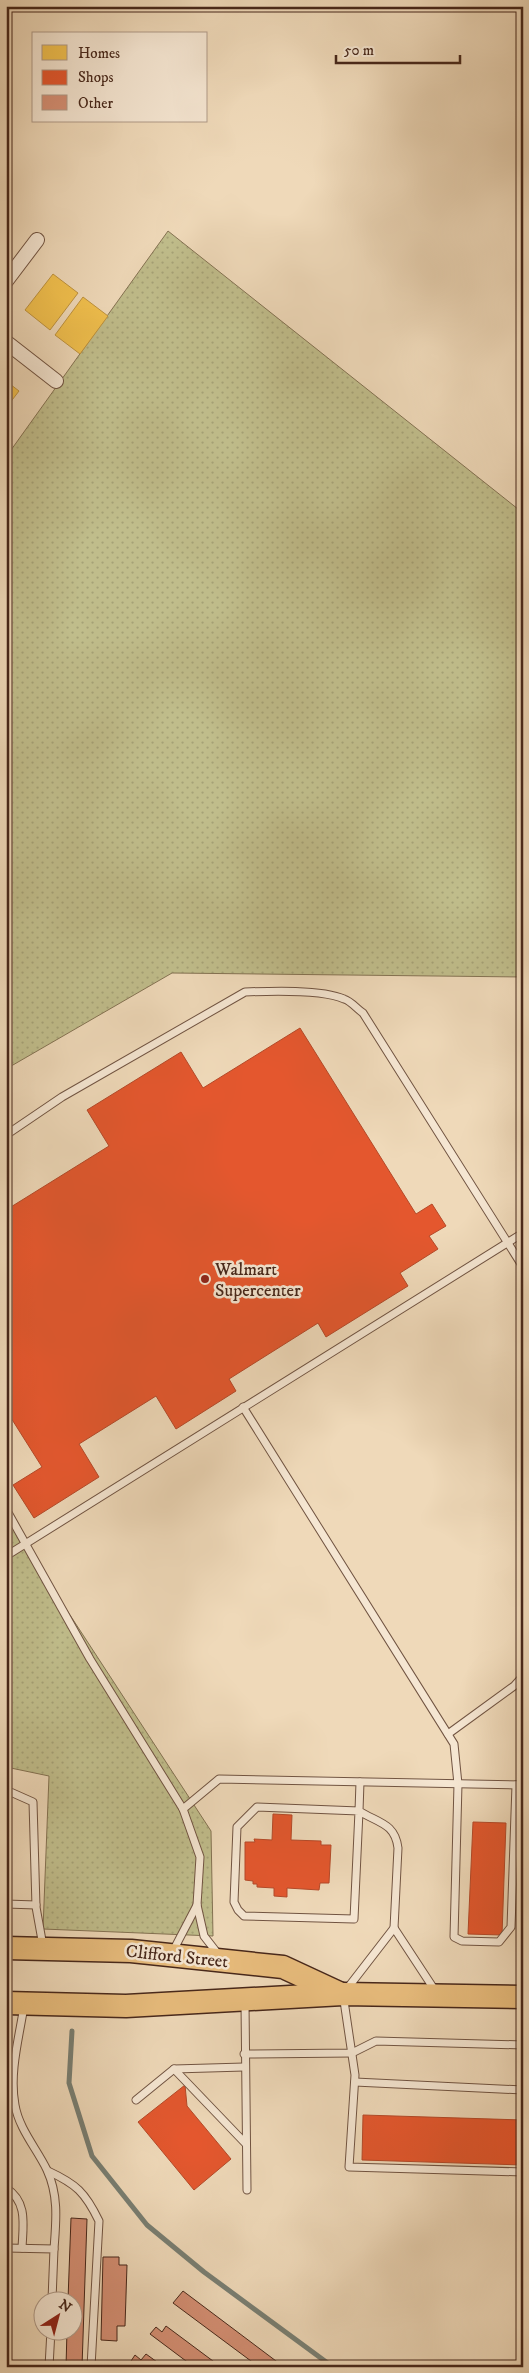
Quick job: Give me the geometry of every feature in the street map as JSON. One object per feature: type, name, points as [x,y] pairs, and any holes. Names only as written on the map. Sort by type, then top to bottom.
[{"type":"main road","name":"Clifford Street","points":[[6,1948],[131,1951],[283,1967],[342,1994]]},
{"type":"main road","name":"Clifford Street","points":[[15,2003],[126,2006],[342,1994],[523,1997]]},
{"type":"street","points":[[6,281],[37,240]]},
{"type":"street","points":[[6,342],[56,381]]},
{"type":"lane","points":[[6,1135],[62,1097],[245,992],[273,991],[329,995],[345,999],[363,1013],[523,1268]]},
{"type":"lane","points":[[6,1556],[523,1233]]},
{"type":"lane","points":[[183,1809],[219,1779],[458,1784],[519,1785],[511,1927],[499,1942],[462,1941],[454,1937],[458,1784],[454,1744],[243,1407]]},
{"type":"lane","points":[[6,1509],[90,1659],[183,1809],[200,1857],[197,1905],[204,1936],[223,1960]]},
{"type":"lane","points":[[448,1734],[514,1686],[523,1676]]},
{"type":"lane","points":[[360,1782],[359,1811],[354,1919],[244,1916],[234,1902],[237,1827],[257,1807],[359,1811],[387,1826],[397,1836],[398,1848],[394,1928],[342,1994],[355,2082],[349,2167],[523,2172]]},
{"type":"lane","points":[[6,1790],[33,1802],[36,1905],[43,1949]]},
{"type":"lane","points":[[6,1904],[36,1905]]},
{"type":"lane","points":[[171,1955],[197,1905]]},
{"type":"lane","points":[[394,1928],[438,1996]]},
{"type":"lane","points":[[245,2000],[246,2190]]},
{"type":"lane","points":[[15,2003],[15,2106],[27,2137],[48,2171],[57,2204],[52,2290]]},
{"type":"lane","points":[[244,2054],[352,2053],[376,2041],[523,2045]]},
{"type":"lane","points":[[136,2100],[174,2069],[244,2067]]},
{"type":"lane","points":[[174,2069],[246,2144]]},
{"type":"lane","points":[[355,2082],[523,2090]]},
{"type":"lane","points":[[48,2171],[70,2181],[90,2203],[98,2221],[90,2367]]},
{"type":"lane","points":[[6,2188],[18,2196],[22,2205],[22,2248]]},
{"type":"lane","points":[[6,2248],[54,2249]]},
{"type":"lane","points":[[49,2367],[50,2340]]},
{"type":"shaded area","points":[[168,231],[523,513],[523,977],[172,973],[6,1069],[6,457]]},
{"type":"shaded area","points":[[6,1517],[211,1831],[213,1936],[43,1929],[49,1776],[6,1767]]},
{"type":"building: Homes","points":[[53,274],[78,293],[50,330],[25,310]]},
{"type":"building: Homes","points":[[83,297],[108,316],[80,354],[55,335]]},
{"type":"building: Homes","points":[[6,381],[19,391],[6,408]]},
{"type":"building: Shops","name":"Walmart Supercenter","points":[[300,1028],[416,1214],[432,1204],[446,1226],[429,1236],[438,1249],[400,1273],[408,1286],[326,1337],[318,1323],[229,1379],[236,1391],[176,1429],[156,1396],[79,1444],[99,1477],[34,1518],[13,1485],[42,1467],[6,1410],[6,1210],[109,1146],[87,1110],[181,1052],[203,1088]]},
{"type":"building: Shops","points":[[273,1814],[292,1815],[291,1840],[321,1841],[321,1845],[331,1845],[329,1883],[320,1883],[319,1890],[287,1888],[287,1897],[274,1896],[274,1888],[257,1887],[257,1884],[253,1884],[253,1881],[245,1880],[245,1842],[255,1842],[254,1839],[272,1840]]},
{"type":"building: Shops","points":[[473,1822],[506,1823],[502,1935],[468,1934]]},
{"type":"building: Shops","points":[[6,1829],[10,1829],[10,1887],[6,1887]]},
{"type":"building: Shops","points":[[185,2085],[187,2106],[231,2159],[194,2190],[138,2122]]},
{"type":"building: Shops","points":[[363,2115],[523,2120],[523,2165],[362,2160]]},
{"type":"building: Other","points":[[71,2218],[87,2219],[82,2367],[66,2367],[67,2340],[82,2340],[82,2290],[68,2290]]},
{"type":"building: Other","points":[[103,2257],[119,2257],[119,2265],[127,2265],[125,2326],[117,2326],[117,2341],[101,2340]]},
{"type":"building: Other","points":[[183,2291],[284,2367],[259,2367],[173,2303]]},
{"type":"building: Other","points":[[166,2326],[221,2367],[194,2367],[150,2334],[156,2327],[162,2332]]},
{"type":"building: Other","points":[[146,2354],[164,2367],[127,2367],[135,2355],[141,2360]]},
{"type":"waterway","points":[[72,2031],[69,2083],[92,2156],[147,2225],[204,2272],[333,2367]]},
{"type":"place","name":"Walmart Supercenter","points":[[205,1279]]}]
